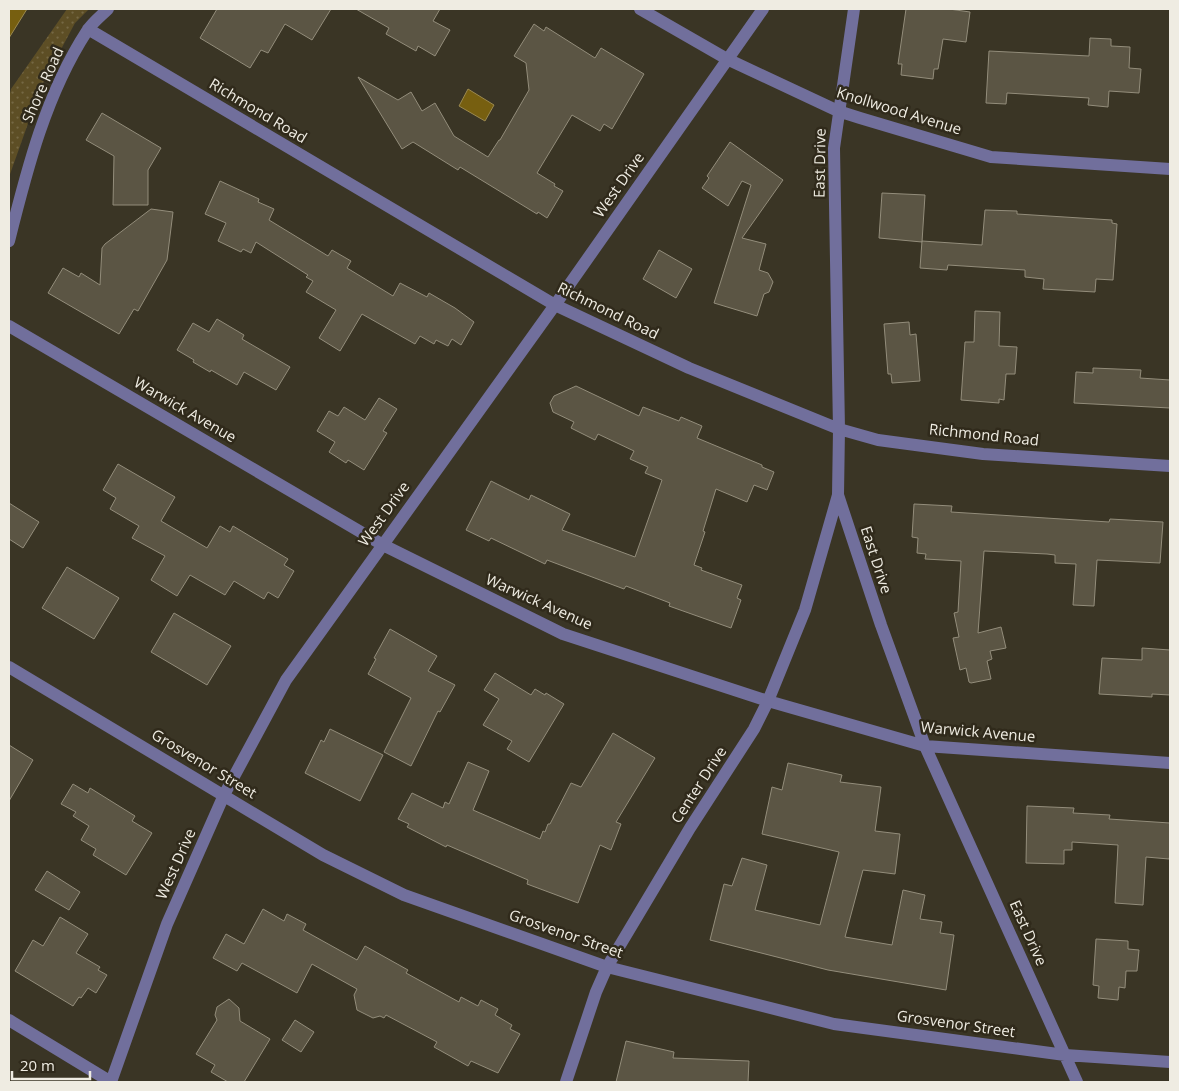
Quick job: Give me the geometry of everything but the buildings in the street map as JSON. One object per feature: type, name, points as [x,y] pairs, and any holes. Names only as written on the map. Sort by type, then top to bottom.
[{"type":"street","name":"Shore Road","points":[[9,241],[42,125],[62,76],[88,29],[108,9]]},
{"type":"street","name":"Knollwood Avenue","points":[[640,9],[726,59],[838,111],[991,157],[1170,169]]},
{"type":"street","name":"West Drive","points":[[111,1082],[167,924],[224,795],[286,680],[763,9]]},
{"type":"street","name":"East Drive","points":[[854,9],[834,148],[839,429],[838,495],[881,625],[925,746],[1077,1082]]},
{"type":"street","name":"Richmond Road","points":[[88,29],[555,304],[690,368],[839,429],[878,440],[983,454],[1170,466]]},
{"type":"street","name":"Warwick Avenue","points":[[9,326],[382,545],[563,634],[768,701],[925,746],[1170,762]]},
{"type":"street","name":"Center Drive","points":[[566,1082],[596,992],[607,967],[690,828],[754,729],[768,701],[805,610],[838,495]]},
{"type":"street","name":"Grosvenor Street","points":[[9,667],[324,855],[404,895],[607,967],[834,1024],[1065,1055],[1170,1062]]},
{"type":"street","points":[[9,1020],[111,1082]]},
{"type":"shaded area","points":[[9,9],[27,9],[9,38]]},
{"type":"shaded area","points":[[67,9],[89,9],[75,23],[41,87],[9,177],[9,98],[11,89]]},
{"type":"shaded area","points":[[468,89],[494,105],[485,121],[459,106]]}]
